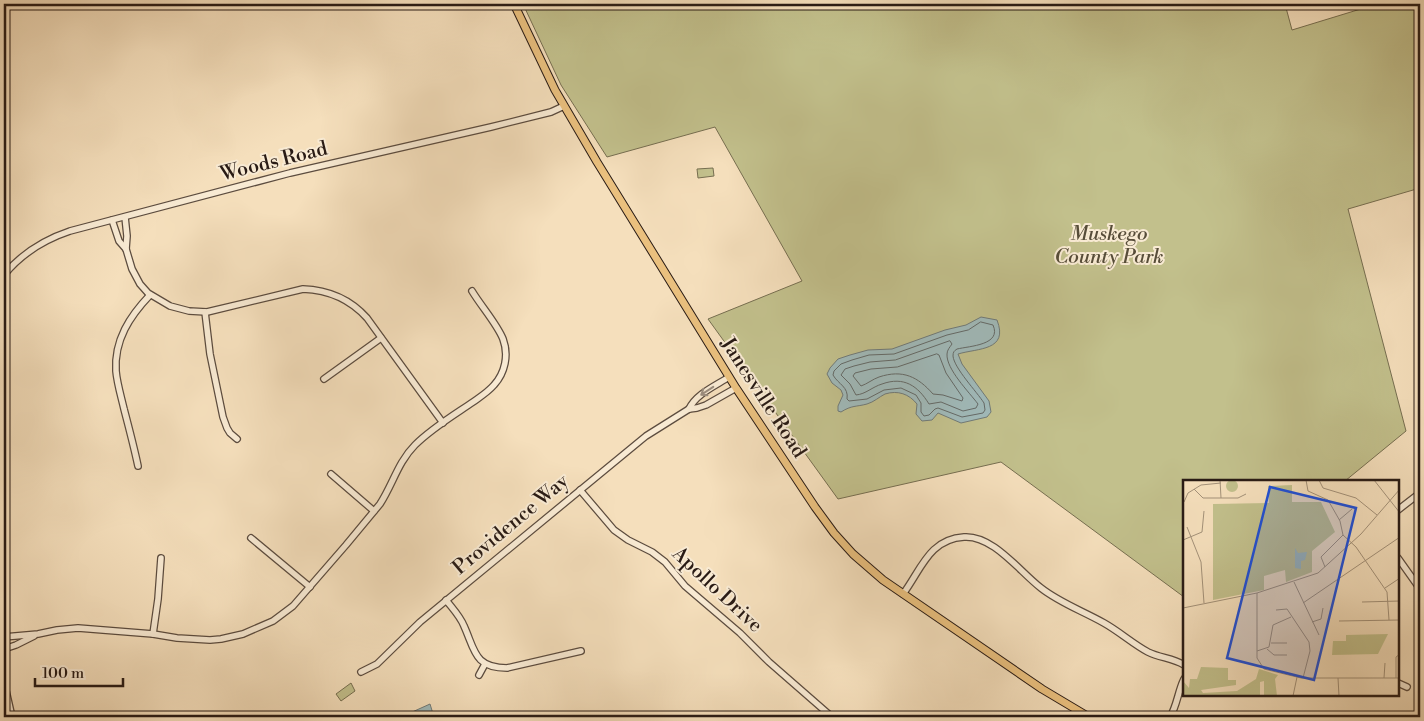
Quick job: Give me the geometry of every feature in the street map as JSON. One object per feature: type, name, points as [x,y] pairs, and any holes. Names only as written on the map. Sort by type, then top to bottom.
[{"type":"main road","name":"Janesville Road","points":[[514,4],[564,106],[729,377],[834,533],[870,570],[903,594],[1042,689],[1089,717]]},
{"type":"street","name":"Woods Road","points":[[4,275],[19,258],[46,241],[70,231],[290,173],[551,112],[564,106]]},
{"type":"street","points":[[125,217],[128,236],[126,249],[129,263],[140,284],[150,295],[170,306],[189,311],[205,312],[296,290],[316,290],[338,296],[354,306],[367,318],[443,423]]},
{"type":"street","points":[[112,220],[119,240],[126,249]]},
{"type":"street","points":[[4,637],[78,628],[210,640],[243,634],[273,622],[293,606],[374,511],[384,498],[396,471],[407,454],[422,438],[494,385],[501,375],[505,366],[506,349],[504,340],[472,291]]},
{"type":"street","points":[[138,466],[117,378],[116,361],[120,340],[128,322],[139,306],[150,295]]},
{"type":"street","points":[[205,312],[210,354],[223,417],[230,433],[237,439]]},
{"type":"street","points":[[324,379],[381,338]]},
{"type":"street","name":"Providence Way","points":[[689,409],[692,402],[698,397],[729,377]]},
{"type":"street","name":"Providence Way","points":[[361,672],[377,664],[409,631],[646,436],[689,409],[706,405],[736,388]]},
{"type":"street","points":[[331,474],[374,511]]},
{"type":"street","name":"Apollo Drive","points":[[580,490],[614,530],[628,540],[652,552],[665,562],[684,586],[740,633],[769,662],[832,717]]},
{"type":"street","points":[[1399,509],[1420,493]]},
{"type":"street","points":[[903,594],[936,546],[965,537],[984,540],[1042,589],[1057,599],[1105,623],[1150,653],[1183,665]]},
{"type":"street","points":[[251,538],[310,587]]},
{"type":"street","points":[[153,634],[161,558]]},
{"type":"street","points":[[1399,559],[1420,589]]},
{"type":"street","points":[[446,600],[461,619],[474,652],[485,664],[506,668],[581,651]]},
{"type":"street","points":[[4,649],[38,634]]},
{"type":"street","points":[[479,675],[485,664]]},
{"type":"street","points":[[1170,717],[1183,681]]},
{"type":"street","points":[[4,682],[12,717]]},
{"type":"street","points":[[1399,683],[1407,687]]},
{"type":"green space","name":"Muskego County Park","points":[[523,4],[1285,4],[1292,30],[1377,4],[1420,4],[1420,188],[1348,209],[1406,431],[1346,480],[1183,480],[1183,596],[1001,462],[838,499],[708,319],[802,281],[715,127],[607,157],[561,85]]},
{"type":"green space","points":[[713,168],[714,176],[698,178],[697,169]]},
{"type":"green space","points":[[351,683],[355,691],[341,701],[336,694]]},
{"type":"water","points":[[981,317],[997,320],[1000,330],[999,338],[995,343],[982,349],[958,354],[962,364],[989,401],[991,412],[987,417],[961,423],[938,413],[932,420],[922,421],[916,414],[917,404],[907,395],[894,392],[885,394],[867,404],[851,407],[841,412],[838,411],[843,395],[827,374],[838,359],[868,350],[892,349],[945,330],[966,325]]},
{"type":"water","points":[[430,704],[434,717],[401,717]]}]
